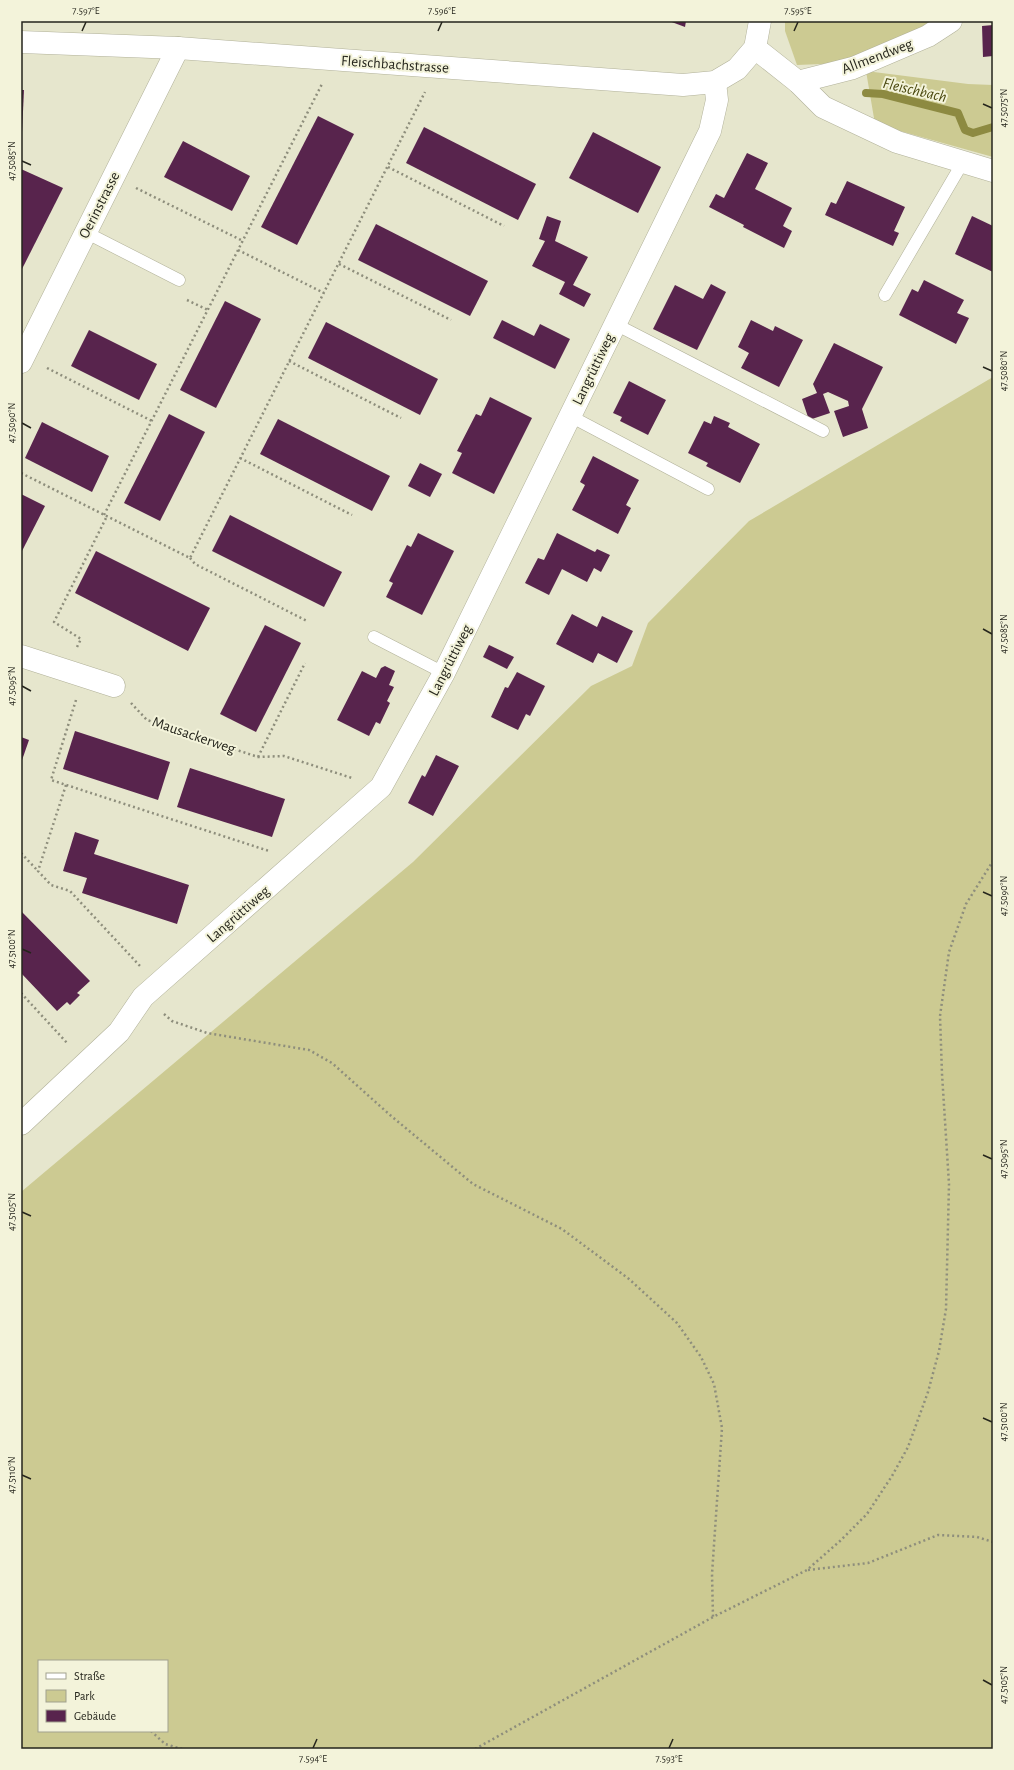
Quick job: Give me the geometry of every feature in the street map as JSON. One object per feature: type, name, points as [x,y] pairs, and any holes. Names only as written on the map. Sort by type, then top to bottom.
[{"type":"street","points":[[760,21],[755,48],[798,82],[824,107],[897,142],[993,171]]},
{"type":"street","name":"Allmendweg","points":[[798,82],[853,68],[928,36],[951,21]]},
{"type":"street","name":"Fleischbachstrasse","points":[[21,42],[178,48],[683,85],[715,82],[737,69],[755,48]]},
{"type":"street","name":"Oerinstrasse","points":[[22,359],[178,48]]},
{"type":"street","name":"Langrüttiweg","points":[[21,1124],[119,1032],[150,991],[381,787],[444,673],[710,131],[717,100],[715,82]]},
{"type":"street","points":[[21,656],[114,686]]},
{"type":"lane","points":[[885,295],[963,162]]},
{"type":"lane","points":[[85,232],[179,280]]},
{"type":"lane","points":[[615,324],[823,431]]},
{"type":"lane","points":[[570,416],[708,489]]},
{"type":"lane","points":[[374,637],[444,673]]},
{"type":"path","points":[[298,861],[51,780],[75,674],[81,639],[54,622],[152,421],[322,83]]},
{"type":"path","points":[[190,558],[426,92]]},
{"type":"path","points":[[388,167],[504,226]]},
{"type":"path","points":[[113,176],[243,241]]},
{"type":"path","points":[[238,250],[324,293]]},
{"type":"path","points":[[339,264],[451,320]]},
{"type":"path","points":[[22,359],[152,421]]},
{"type":"path","points":[[289,362],[401,418]]},
{"type":"path","points":[[240,458],[352,515]]},
{"type":"path","points":[[21,473],[190,558],[195,564],[307,621]]},
{"type":"path","points":[[258,757],[305,664]]},
{"type":"path","name":"Mausackerweg","points":[[114,686],[147,720],[258,757],[284,756],[381,787]]},
{"type":"path","points":[[38,871],[66,785]]},
{"type":"path","points":[[21,853],[51,885],[70,891],[150,991],[172,1021],[207,1033],[309,1050],[332,1063],[390,1115],[473,1184],[562,1229],[629,1279],[677,1323],[701,1357],[714,1384],[722,1428],[712,1574],[713,1617]]},
{"type":"path","points":[[474,1749],[713,1617],[807,1570],[840,1541],[867,1514],[892,1476],[908,1447],[928,1392],[939,1351],[946,1309],[949,1184],[940,1016],[949,952],[966,904],[993,861]]},
{"type":"path","points":[[21,993],[86,1063]]},
{"type":"path","points":[[807,1570],[868,1563],[938,1535],[977,1537],[993,1542]]},
{"type":"path","points":[[152,1732],[165,1744],[182,1749]]},
{"type":"green space","points":[[785,21],[938,21],[847,63],[797,65],[785,31]]},
{"type":"green space","points":[[866,71],[968,84],[993,85],[993,157],[875,124]]},
{"type":"green space","points":[[993,377],[993,1749],[21,1749],[21,1192],[413,862],[591,686],[632,666],[648,623],[749,521]]},
{"type":"building","points":[[669,21],[686,21],[685,27]]},
{"type":"building","points":[[993,25],[993,56],[983,57],[982,26]]},
{"type":"building","points":[[21,90],[24,90],[22,132],[21,132]]},
{"type":"building","points":[[318,116],[354,134],[297,245],[261,227]]},
{"type":"building","points":[[424,127],[536,184],[518,220],[406,163]]},
{"type":"building","points":[[593,132],[661,167],[638,213],[569,178]]},
{"type":"building","points":[[183,141],[250,176],[232,211],[164,177]]},
{"type":"building","points":[[747,153],[768,163],[755,189],[792,208],[783,226],[792,231],[784,248],[743,227],[744,225],[709,207],[716,194],[724,198]]},
{"type":"building","points":[[21,169],[63,188],[21,271]]},
{"type":"building","points":[[847,181],[905,207],[894,231],[899,233],[893,246],[825,215],[831,202],[836,204]]},
{"type":"building","points":[[547,216],[561,221],[555,241],[588,257],[573,285],[591,294],[584,307],[559,294],[565,282],[532,266],[545,241],[539,239]]},
{"type":"building","points":[[972,216],[993,226],[993,272],[955,254]]},
{"type":"building","points":[[376,224],[488,281],[470,316],[358,260]]},
{"type":"building","points":[[924,280],[964,300],[957,313],[969,318],[956,344],[899,315],[912,289],[918,292]]},
{"type":"building","points":[[711,284],[726,292],[697,350],[653,329],[675,285],[703,299]]},
{"type":"building","points":[[225,301],[261,319],[216,408],[180,390]]},
{"type":"building","points":[[502,320],[534,336],[540,324],[570,339],[555,369],[493,338]]},
{"type":"building","points":[[751,320],[773,331],[775,326],[803,340],[779,387],[741,368],[749,353],[738,347]]},
{"type":"building","points":[[326,322],[438,379],[420,415],[308,358]]},
{"type":"building","points":[[89,330],[157,364],[139,400],[71,366]]},
{"type":"building","points":[[834,343],[883,367],[862,409],[868,428],[843,437],[834,411],[849,406],[848,401],[828,392],[823,394],[830,413],[809,420],[802,399],[817,393],[813,384]]},
{"type":"building","points":[[629,381],[666,400],[648,435],[620,421],[622,417],[613,413]]},
{"type":"building","points":[[490,397],[532,418],[494,494],[452,473],[462,453],[457,451],[476,414],[481,416]]},
{"type":"building","points":[[169,414],[205,432],[160,521],[124,503]]},
{"type":"building","points":[[714,416],[730,423],[728,427],[760,444],[740,483],[706,466],[708,463],[688,453],[704,421],[711,424]]},
{"type":"building","points":[[278,419],[390,476],[372,511],[260,454]]},
{"type":"building","points":[[42,422],[109,456],[92,492],[25,458]]},
{"type":"building","points":[[593,456],[639,480],[626,505],[631,508],[618,534],[572,510],[585,485],[580,482]]},
{"type":"building","points":[[420,463],[442,474],[430,497],[408,486]]},
{"type":"building","points":[[21,494],[45,506],[21,553]]},
{"type":"building","points":[[230,515],[342,572],[324,607],[212,551]]},
{"type":"building","points":[[418,533],[454,551],[422,615],[386,597],[393,583],[389,581],[407,545],[411,547]]},
{"type":"building","points":[[557,533],[595,552],[597,549],[610,555],[601,572],[594,568],[587,582],[562,569],[549,595],[525,583],[538,558],[544,560]]},
{"type":"building","points":[[96,551],[210,608],[188,651],[75,593]]},
{"type":"building","points":[[572,614],[597,627],[602,616],[633,631],[617,663],[598,653],[593,663],[556,644]]},
{"type":"building","points":[[265,625],[301,643],[256,732],[220,714]]},
{"type":"building","points":[[489,645],[514,657],[507,669],[483,657]]},
{"type":"building","points":[[385,666],[395,671],[389,685],[394,687],[387,701],[390,703],[380,724],[376,722],[369,736],[337,720],[362,671],[376,678],[381,668]]},
{"type":"building","points":[[517,672],[545,686],[530,716],[526,714],[518,730],[491,717],[505,687],[508,688]]},
{"type":"building","points":[[75,731],[170,762],[158,800],[63,769]]},
{"type":"building","points":[[21,737],[29,740],[21,763]]},
{"type":"building","points":[[436,755],[459,766],[433,816],[408,803],[422,775],[425,777]]},
{"type":"building","points":[[190,768],[285,799],[272,837],[177,807]]},
{"type":"building","points":[[75,832],[99,840],[94,854],[189,885],[177,924],[82,893],[87,878],[63,871]]},
{"type":"building","points":[[21,911],[90,981],[77,993],[80,995],[70,1005],[67,1002],[57,1011],[22,974],[21,975]]},
{"type":"waterway","name":"Fleischbach","points":[[866,93],[883,94],[958,113],[965,130],[973,133],[993,127]]}]
